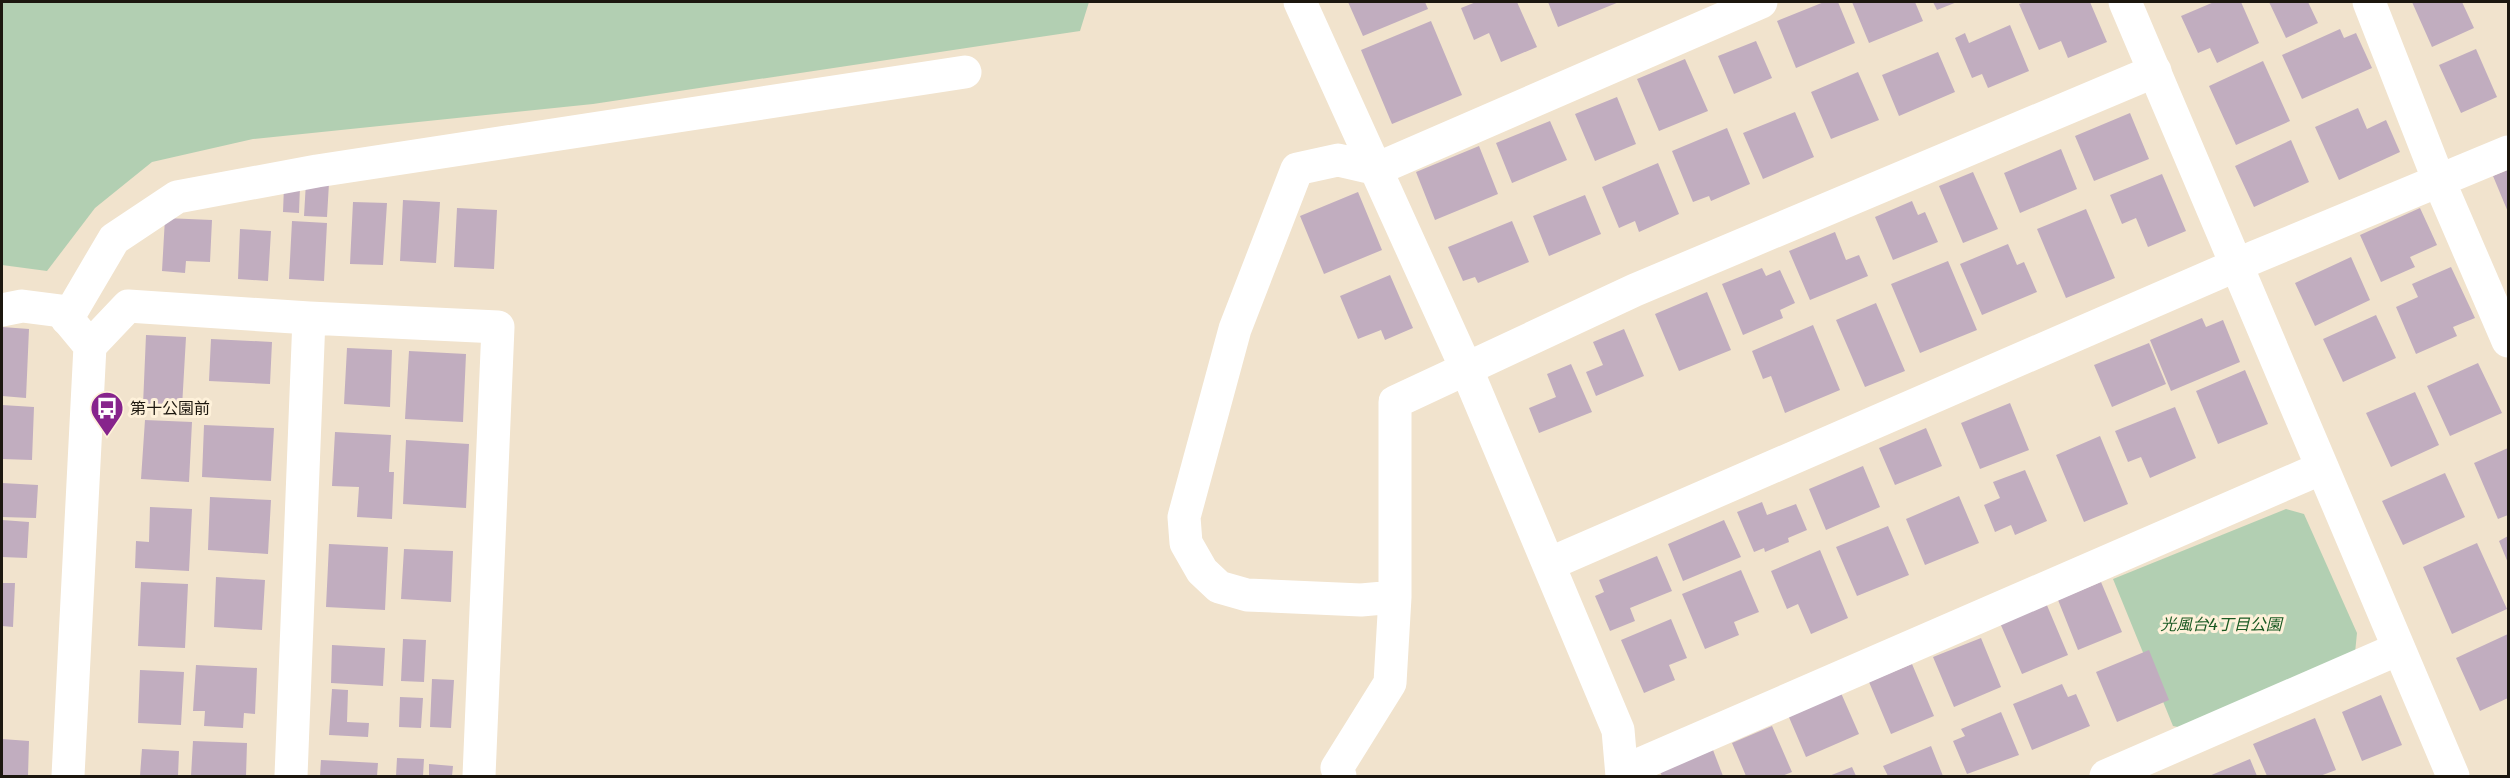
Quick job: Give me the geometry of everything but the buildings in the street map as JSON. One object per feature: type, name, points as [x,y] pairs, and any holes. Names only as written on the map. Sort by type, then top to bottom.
[{"type":"street","points":[[1300,2],[1466,368],[1549,564],[1618,730],[1622,774],[2322,468]]},
{"type":"street","points":[[1395,597],[1361,600],[1246,595],[1219,587],[1202,571],[1186,543],[1184,517],[1235,329],[1296,169],[1338,160],[1377,169],[1761,2]]},
{"type":"street","points":[[2125,2],[2452,777]]},
{"type":"street","points":[[2369,2],[2439,181],[2508,341]]},
{"type":"street","points":[[1340,777],[1338,768],[1390,682],[1395,597],[1395,402],[1635,290],[2155,71]]},
{"type":"street","points":[[67,319],[114,239],[177,197],[316,171],[965,72]]},
{"type":"street","points":[[1549,564],[2237,264],[2508,152]]},
{"type":"street","points":[[2,310],[22,306],[61,311],[90,346]]},
{"type":"street","points":[[68,777],[90,346],[128,306],[498,327],[479,777]]},
{"type":"street","points":[[291,777],[309,318]]},
{"type":"street","points":[[2106,777],[2398,649]]},
{"type":"green space","points":[[2,2],[1089,2],[1080,31],[593,104],[253,139],[152,162],[95,208],[47,271],[2,265]]},
{"type":"green space","name":"光風台4丁目公園","points":[[2286,509],[2304,514],[2357,633],[2355,653],[2188,729],[2173,726],[2113,579]]},
{"type":"place","name":"第十公園前","points":[[107,437]]}]
